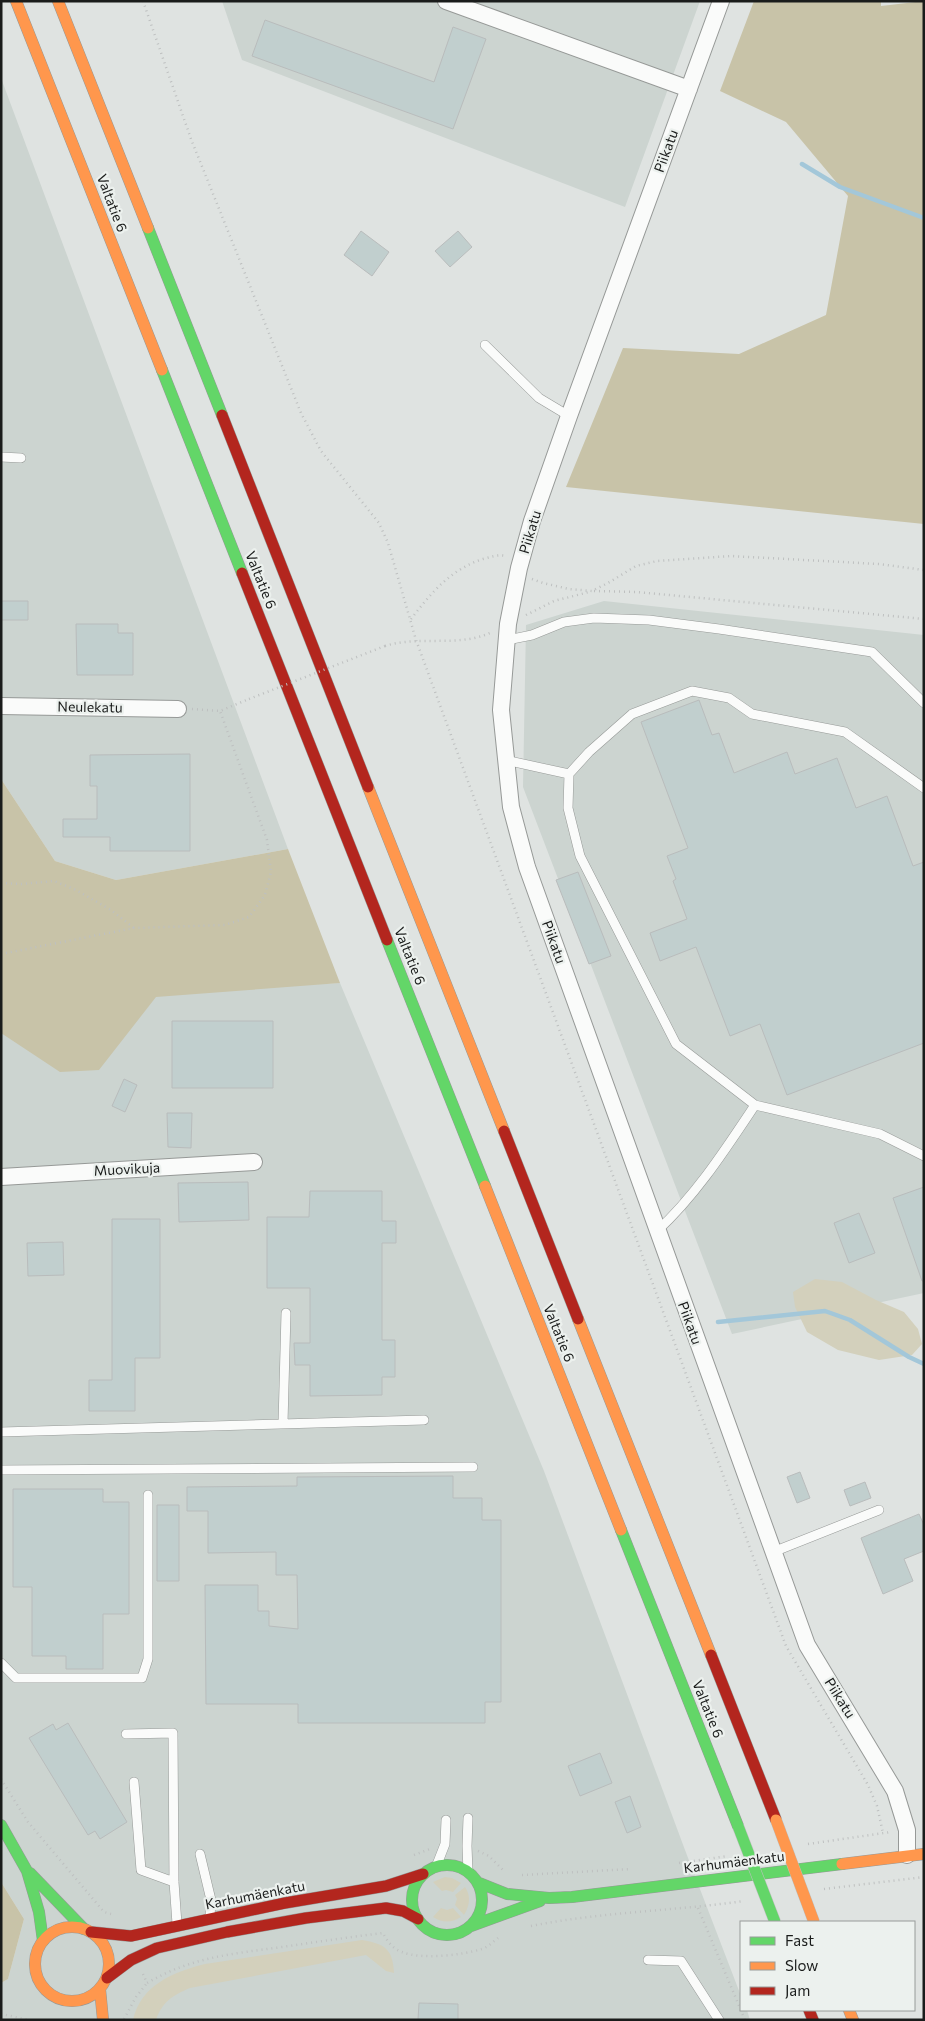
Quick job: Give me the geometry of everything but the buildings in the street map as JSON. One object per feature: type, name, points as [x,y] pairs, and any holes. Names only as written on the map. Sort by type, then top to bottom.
[{"type":"main road","name":"Valtatie 6","points":[[16,1],[775,1921]]},
{"type":"main road","name":"Valtatie 6","points":[[58,1],[776,1820],[814,1921]]},
{"type":"main road","points":[[1,1825],[28,1871],[40,1912],[43,1940]]},
{"type":"main road","name":"Karhumäenkatu","points":[[477,1882],[507,1894],[549,1898],[572,1897],[916,1854]]},
{"type":"main road","points":[[447,1865],[458,1867],[468,1872],[477,1882],[482,1900],[477,1919],[471,1926],[460,1933],[447,1935],[434,1933],[422,1925],[413,1908],[412,1896],[416,1884],[423,1874],[436,1867],[447,1865]]},
{"type":"main road","points":[[28,1871],[101,1941],[107,1952],[109,1965],[107,1978]]},
{"type":"main road","name":"Karhumäenkatu","points":[[88,1930],[118,1936],[131,1936],[285,1903],[386,1886],[423,1874]]},
{"type":"main road","name":"Karhumäenkatu","points":[[471,1926],[549,1898]]},
{"type":"main road","points":[[52,1996],[64,2001],[78,2001],[90,1997],[100,1989],[107,1978],[136,1958],[157,1949],[194,1938],[320,1915],[386,1908],[394,1908],[418,1919]]},
{"type":"main road","points":[[69,2013],[43,1988],[37,1977],[37,1952],[43,1940],[62,1928],[73,1927],[88,1930]]},
{"type":"main road","points":[[100,1989],[103,2020]]},
{"type":"street","points":[[446,1],[689,89]]},
{"type":"street","name":"Piikatu","points":[[721,1],[532,521],[519,568],[507,640],[501,710],[505,760],[511,807],[527,867],[807,1646],[895,1791],[916,1854]]},
{"type":"street","name":"Neulekatu","points":[[1,706],[178,709]]},
{"type":"street","name":"Muovikuja","points":[[1,1177],[254,1162]]},
{"type":"lane","points":[[485,345],[539,398],[569,416]]},
{"type":"lane","points":[[1,457],[21,458]]},
{"type":"lane","points":[[507,640],[532,634],[564,622],[594,618],[649,620],[719,628],[872,652],[924,703]]},
{"type":"lane","points":[[924,788],[845,732],[752,714],[729,698],[692,691],[632,714],[589,752],[569,774],[568,808],[580,856],[676,1044],[755,1105],[880,1134],[924,1156]]},
{"type":"lane","points":[[505,760],[569,774]]},
{"type":"lane","points":[[657,1231],[679,1211],[755,1105]]},
{"type":"lane","points":[[283,1423],[286,1313]]},
{"type":"lane","points":[[1,1432],[424,1420]]},
{"type":"lane","points":[[1,1470],[473,1467]]},
{"type":"lane","points":[[1,1663],[16,1678],[142,1678],[148,1659],[148,1496]]},
{"type":"lane","points":[[774,1552],[879,1510]]},
{"type":"lane","points":[[126,1734],[173,1733],[174,1882],[177,1927]]},
{"type":"lane","points":[[134,1782],[141,1870],[174,1882]]},
{"type":"lane","points":[[468,1818],[468,1872]]},
{"type":"lane","points":[[436,1867],[445,1844],[446,1820]]},
{"type":"lane","points":[[200,1854],[211,1900],[210,1919]]},
{"type":"lane","points":[[648,1960],[681,1961],[720,2020]]},
{"type":"path","points":[[143,1],[191,139],[301,413],[322,451],[379,523],[388,543],[416,640],[786,1646],[868,1785],[883,1833]]},
{"type":"path","points":[[410,619],[427,598],[449,576],[468,564],[500,554],[509,556],[531,578],[544,584],[592,591],[636,566],[657,561],[731,556],[879,564],[924,570]]},
{"type":"path","points":[[178,709],[220,710],[385,646],[416,640]]},
{"type":"path","points":[[1,954],[134,928],[225,925],[249,917],[265,895],[271,872],[267,840],[220,710]]},
{"type":"path","points":[[1,883],[21,884],[54,881],[83,894],[111,910],[134,928]]},
{"type":"path","points":[[698,1908],[740,2008]]},
{"type":"path","points":[[124,2020],[136,1997],[147,1983]]},
{"type":"path","points":[[1,2014],[29,2020]]},
{"type":"shaded area","points":[[222,1],[700,1],[625,207],[242,60]]},
{"type":"shaded area","points":[[754,1],[881,1],[881,6],[924,1],[924,524],[566,487],[623,348],[739,354],[826,315],[848,196],[786,122],[720,91]]},
{"type":"shaded area","points":[[1,78],[288,849],[116,880],[55,861],[1,779]]},
{"type":"shaded area","points":[[604,601],[924,635],[924,1293],[732,1334],[523,787],[526,625]]},
{"type":"shaded area","points":[[1,779],[55,861],[116,880],[288,849],[340,983],[156,997],[99,1070],[60,1072],[1,1033]]},
{"type":"shaded area","points":[[340,983],[544,1471],[740,1993],[740,2011],[747,2011],[750,2020],[1,2020],[1,1983],[8,1979],[24,1919],[1,1882],[1,1000]]},
{"type":"shaded area","points":[[815,1279],[842,1282],[904,1312],[918,1329],[922,1344],[912,1355],[879,1360],[838,1350],[807,1332],[795,1307],[793,1292]]},
{"type":"shaded area","points":[[445,1877],[452,1878],[461,1883],[453,1892],[442,1891],[433,1882]]},
{"type":"shaded area","points":[[1,1882],[24,1919],[8,1979],[1,1983]]},
{"type":"shaded area","points":[[465,1887],[469,1901],[464,1915],[455,1905],[457,1899],[455,1895]]},
{"type":"shaded area","points":[[441,1908],[447,1910],[453,1908],[461,1917],[447,1922],[433,1917]]},
{"type":"shaded area","points":[[362,1940],[377,1943],[390,1953],[394,1973],[386,1971],[366,1955],[190,1988],[178,1993],[169,2000],[161,2008],[156,2020],[133,2020],[137,2008],[151,1989],[181,1971],[205,1964]]},
{"type":"waterway","points":[[802,164],[840,187],[924,218]]},
{"type":"waterway","points":[[718,1322],[825,1311],[850,1320],[909,1357],[924,1364]]},
{"type":"traffic: fast","points":[[148,228],[222,415]]},
{"type":"traffic: fast","points":[[162,370],[242,573]]},
{"type":"traffic: fast","points":[[387,940],[485,1186]]},
{"type":"traffic: fast","points":[[621,1530],[738,1826]]},
{"type":"traffic: fast","points":[[1,1825],[27,1871],[39,1912],[43,1941]]},
{"type":"traffic: fast","points":[[738,1826],[775,1921]]},
{"type":"traffic: fast","points":[[477,1882],[507,1894],[549,1898],[572,1897],[842,1864]]},
{"type":"traffic: fast","points":[[447,1865],[460,1868],[472,1875],[479,1887],[482,1900],[479,1913],[472,1925],[460,1932],[447,1935],[434,1932],[422,1925],[415,1913],[412,1900],[415,1887],[422,1875],[434,1868],[447,1865]]},
{"type":"traffic: fast","points":[[30,1873],[84,1929]]},
{"type":"traffic: fast","points":[[471,1926],[540,1901]]},
{"type":"traffic: slow","points":[[16,1],[162,370]]},
{"type":"traffic: slow","points":[[58,1],[148,228]]},
{"type":"traffic: slow","points":[[368,787],[504,1131]]},
{"type":"traffic: slow","points":[[485,1186],[621,1530]]},
{"type":"traffic: slow","points":[[578,1319],[711,1655]]},
{"type":"traffic: slow","points":[[776,1820],[814,1921]]},
{"type":"traffic: slow","points":[[842,1864],[924,1854]]},
{"type":"traffic: slow","points":[[72,1927],[93,1933],[103,1943],[109,1964],[103,1985],[93,1995],[72,2001],[51,1995],[41,1985],[35,1964],[41,1943],[51,1933],[72,1927]]},
{"type":"traffic: slow","points":[[100,1989],[103,2020]]},
{"type":"traffic: slow","points":[[849,2011],[853,2020]]},
{"type":"traffic: jam","points":[[222,415],[368,787]]},
{"type":"traffic: jam","points":[[242,573],[387,940]]},
{"type":"traffic: jam","points":[[504,1131],[578,1319]]},
{"type":"traffic: jam","points":[[711,1655],[776,1820]]},
{"type":"traffic: jam","points":[[91,1932],[131,1936],[285,1903],[386,1886],[423,1874]]},
{"type":"traffic: jam","points":[[107,1978],[131,1960],[157,1948],[227,1932],[306,1918],[386,1908],[403,1911],[418,1919]]},
{"type":"traffic: jam","points":[[809,2011],[813,2020]]}]
